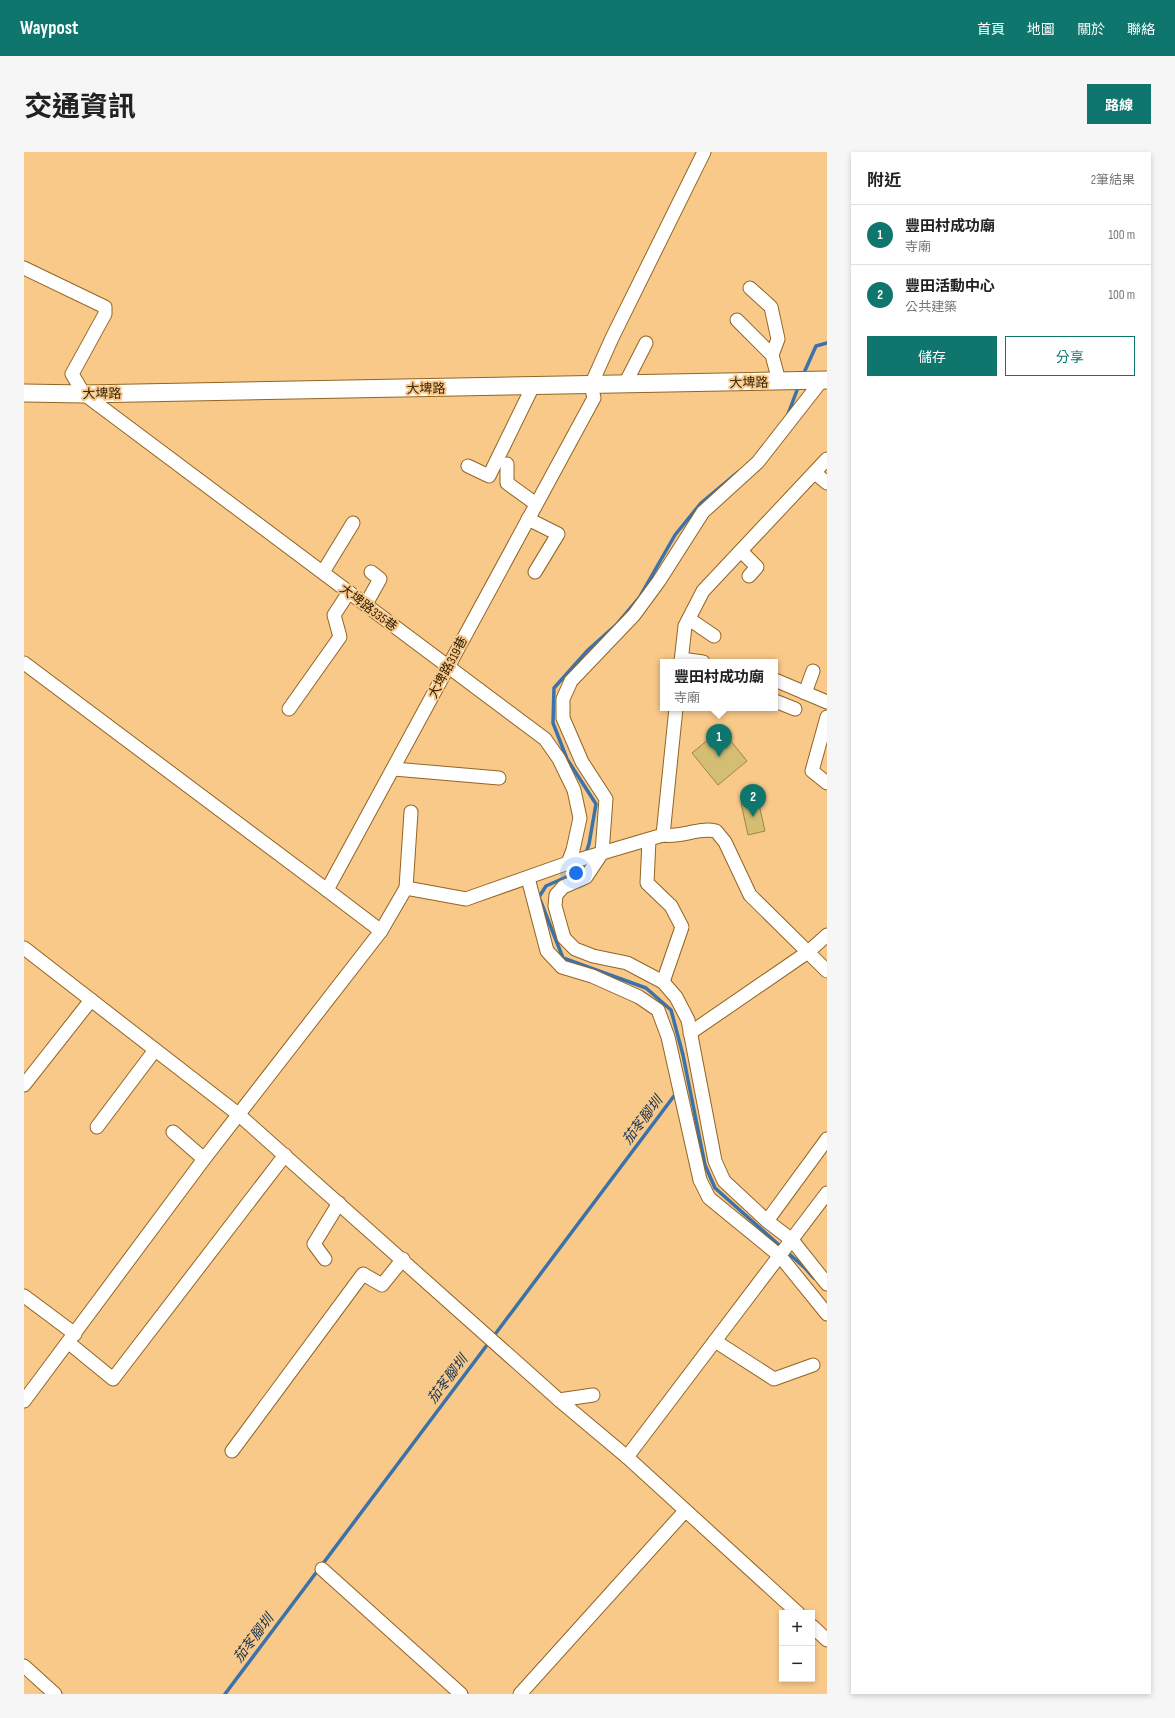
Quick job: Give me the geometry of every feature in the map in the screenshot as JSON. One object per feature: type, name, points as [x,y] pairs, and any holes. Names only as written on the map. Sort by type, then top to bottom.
[{"type":"main road","name":"大埤路","points":[[24,393],[84,394],[825,380]]},
{"type":"street","points":[[591,385],[612,338],[704,152]]},
{"type":"street","points":[[24,268],[105,307],[105,314],[72,374],[84,394]]},
{"type":"street","points":[[750,288],[771,307],[778,339],[772,354]]},
{"type":"street","points":[[737,320],[772,354],[779,381]]},
{"type":"street","points":[[625,384],[646,343]]},
{"type":"street","points":[[825,380],[758,462],[703,512],[659,581],[634,615],[571,681],[563,699],[563,718],[582,762],[606,799],[602,853],[586,877],[563,887],[556,895],[555,906],[564,938],[575,949],[593,956],[627,963],[663,982],[676,997],[688,1020],[715,1161],[724,1181],[767,1221],[792,1240],[827,1284]]},
{"type":"street","name":"大埤路319巷","points":[[327,890],[594,398],[591,385]]},
{"type":"street","points":[[468,466],[489,476],[533,386]]},
{"type":"street","name":"大埤路335巷","points":[[84,394],[545,739],[559,759],[574,790],[580,818],[573,850],[568,863]]},
{"type":"street","points":[[681,659],[685,626],[703,591],[827,459]]},
{"type":"street","points":[[507,464],[507,483],[536,504]]},
{"type":"street","points":[[815,473],[827,483]]},
{"type":"street","points":[[528,519],[558,534],[535,572]]},
{"type":"street","points":[[323,572],[353,524]]},
{"type":"street","points":[[741,551],[757,567],[749,576]]},
{"type":"street","points":[[366,604],[380,579],[371,572]]},
{"type":"street","points":[[289,709],[340,637],[334,615],[349,592]]},
{"type":"street","points":[[689,619],[714,636]]},
{"type":"street","points":[[24,663],[381,931]]},
{"type":"street","points":[[805,693],[813,671]]},
{"type":"street","points":[[778,683],[827,702]]},
{"type":"street","points":[[778,702],[795,710]]},
{"type":"street","points":[[663,835],[676,711]]},
{"type":"street","points":[[827,717],[812,772],[827,783]]},
{"type":"street","points":[[394,769],[499,778]]},
{"type":"street","points":[[24,1401],[238,1114],[381,931],[406,888],[411,812]]},
{"type":"street","points":[[406,888],[466,899],[568,863],[663,835],[671,836],[707,829],[716,831],[725,842],[750,895],[827,971]]},
{"type":"street","points":[[649,840],[647,883],[671,906],[682,926],[663,982]]},
{"type":"street","points":[[528,878],[547,951],[562,967],[592,976],[619,988],[639,997],[658,1010],[668,1037],[700,1180],[709,1198],[780,1256],[827,1314]]},
{"type":"street","points":[[690,1033],[808,952],[827,935]]},
{"type":"street","points":[[24,948],[238,1114],[403,1259],[559,1400],[627,1457],[795,1610]]},
{"type":"street","points":[[24,1086],[91,1000]]},
{"type":"street","points":[[97,1127],[155,1050]]},
{"type":"street","points":[[173,1132],[204,1159]]},
{"type":"street","points":[[767,1221],[827,1139]]},
{"type":"street","points":[[24,1296],[72,1338],[113,1379],[285,1155]]},
{"type":"street","points":[[627,1457],[827,1193]]},
{"type":"street","points":[[325,1259],[314,1244],[339,1203]]},
{"type":"street","points":[[232,1451],[363,1274],[382,1285],[403,1259]]},
{"type":"street","points":[[715,1341],[774,1379],[813,1366]]},
{"type":"street","points":[[559,1400],[593,1395]]},
{"type":"street","points":[[520,1694],[686,1511]]},
{"type":"street","points":[[322,1569],[461,1694]]},
{"type":"street","points":[[815,1629],[827,1640]]},
{"type":"street","points":[[24,1666],[54,1694]]},
{"type":"building","points":[[721,729],[747,761],[718,785],[692,753]]},
{"type":"building","points":[[758,800],[765,831],[748,835],[741,803]]},
{"type":"waterway","points":[[803,375],[816,346],[827,343]]},
{"type":"waterway","points":[[788,414],[799,385]]},
{"type":"waterway","points":[[586,853],[596,804],[567,759],[553,723],[554,688],[588,650],[617,624],[639,598],[675,535],[701,503],[738,472]]},
{"type":"waterway","points":[[584,861],[580,871],[546,886],[539,897],[563,958],[646,988],[671,1010],[683,1055],[705,1165],[715,1188],[805,1268],[814,1278]]},
{"type":"waterway","name":"茄苳腳圳","points":[[225,1694],[677,1092]]},
{"type":"place","name":"豐田村成功廟","points":[[719,757]]},
{"type":"place","name":"豐田活動中心","points":[[753,817]]}]
